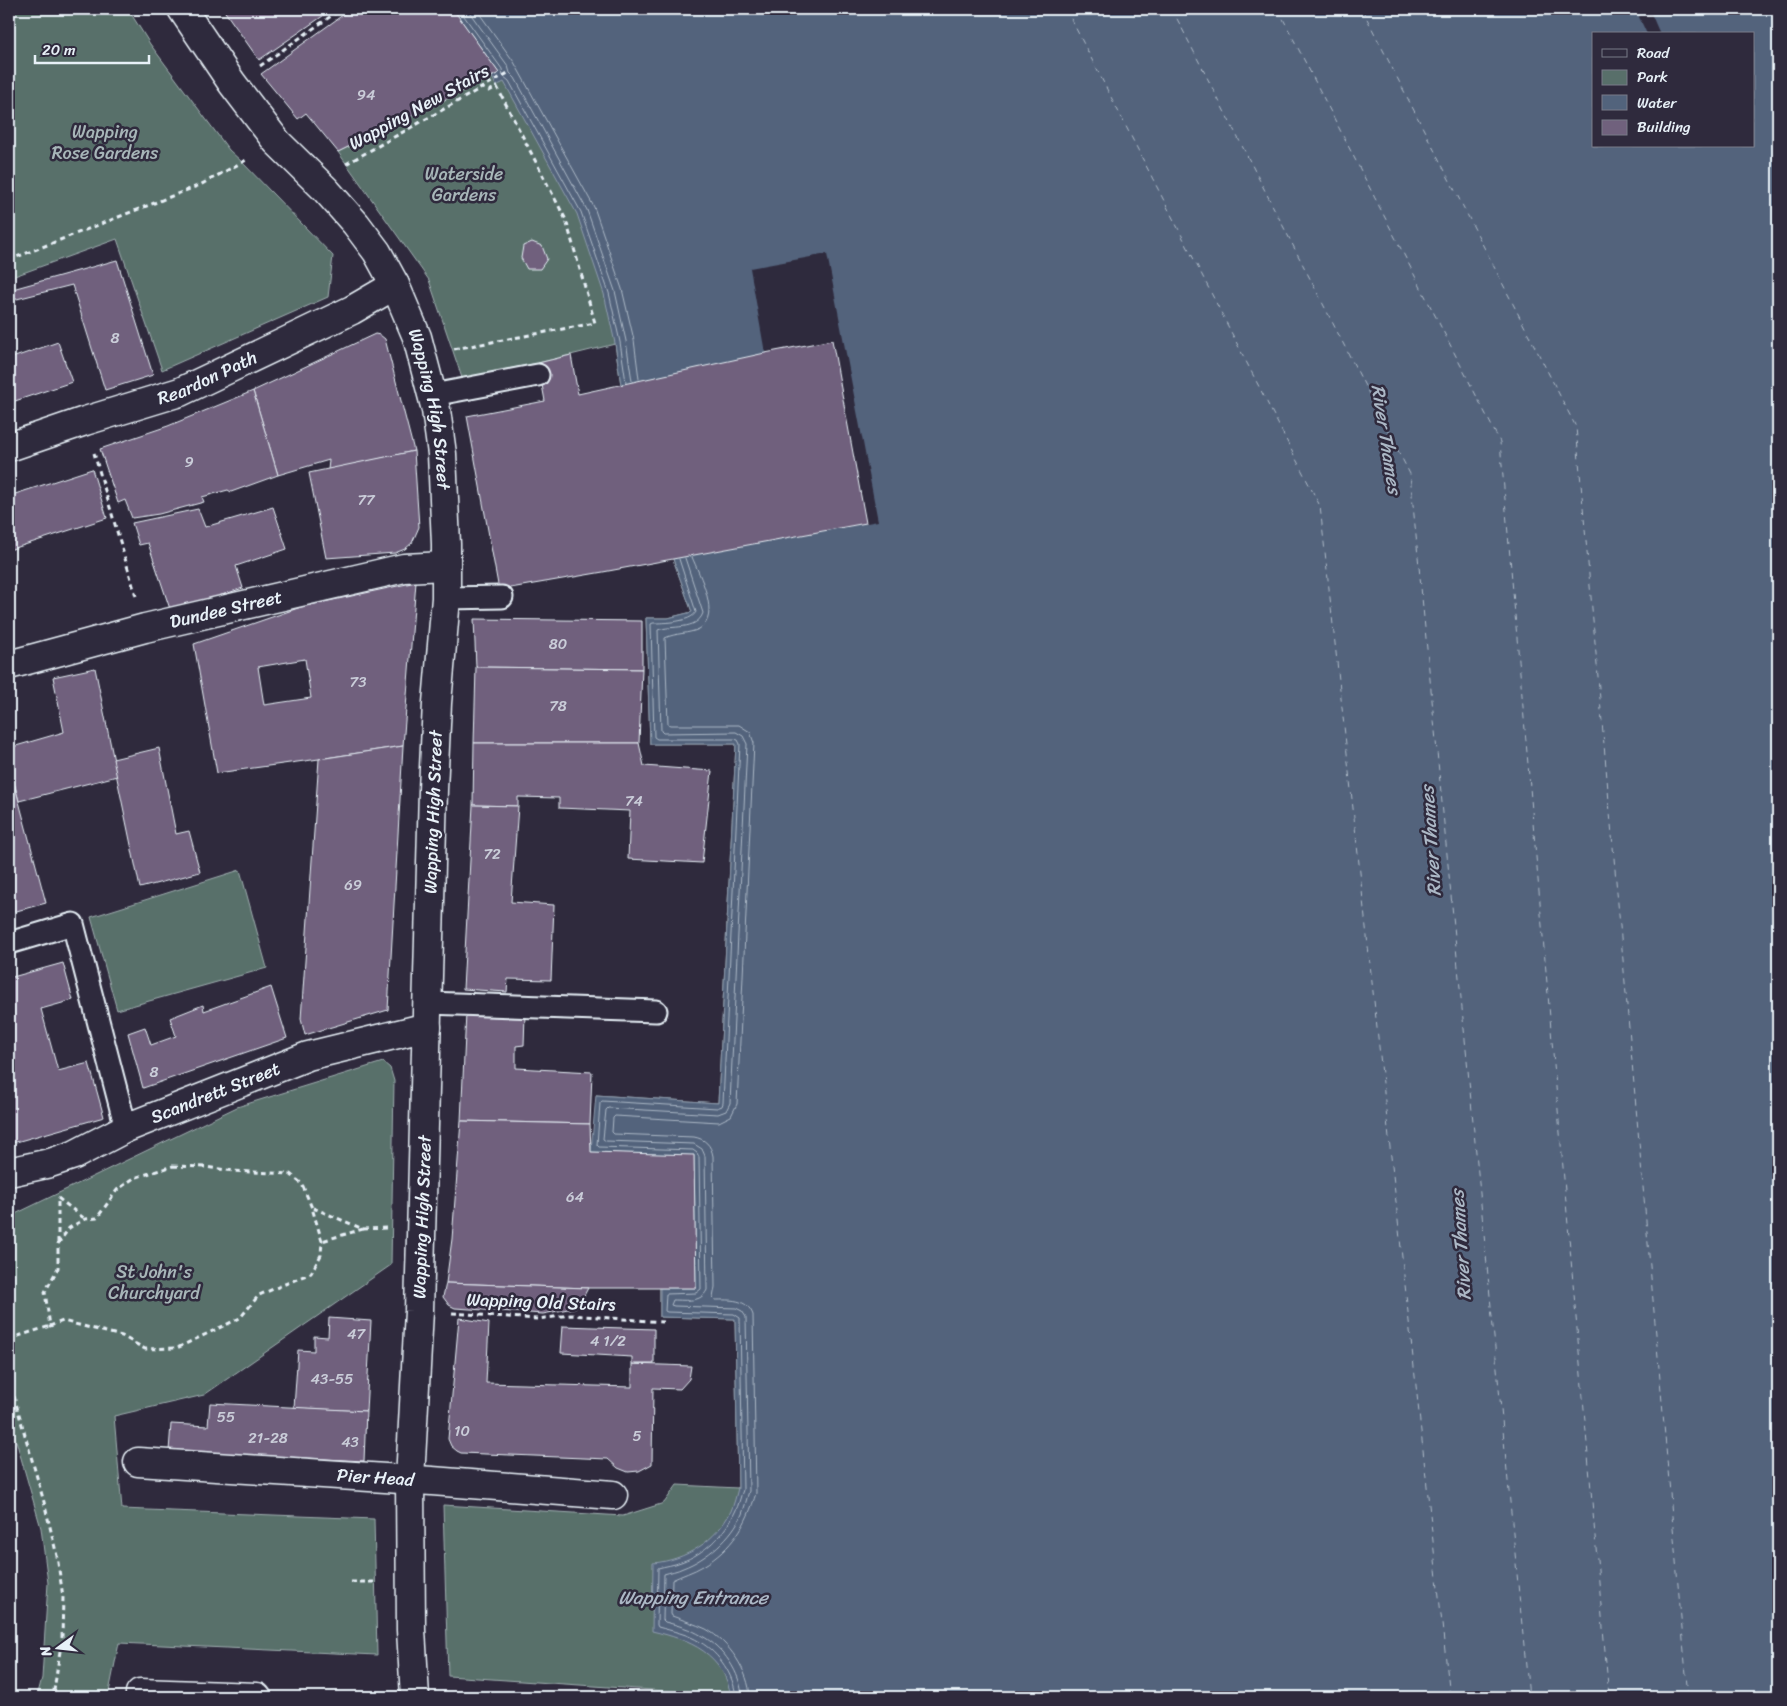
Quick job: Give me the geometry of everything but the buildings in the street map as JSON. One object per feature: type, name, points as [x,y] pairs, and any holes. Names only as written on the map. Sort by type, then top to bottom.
[{"type":"street","name":"Wapping High Street","points":[[182,9],[232,83],[277,142],[325,189],[356,224],[377,252],[396,285],[417,338],[433,395],[442,454],[446,598],[433,780],[419,1311],[410,1479],[411,1630],[415,1697]]},
{"type":"street","name":"Reardon Path","points":[[9,447],[180,392],[352,310],[396,285]]},
{"type":"street","name":"Dundee Street","points":[[9,665],[145,628],[404,568],[445,566]]},
{"type":"street","name":"Scandrett Street","points":[[9,1172],[50,1163],[74,1155],[126,1128],[308,1056],[427,1015]]},
{"type":"street","name":"Pier Head","points":[[138,1462],[410,1479],[612,1495]]},
{"type":"street","points":[[140,1693],[257,1697]]},
{"type":"lane","points":[[433,395],[538,375]]},
{"type":"lane","points":[[446,598],[502,597]]},
{"type":"lane","points":[[9,943],[73,924],[126,1128]]},
{"type":"lane","points":[[427,1015],[656,1011]]},
{"type":"path","points":[[232,83],[265,63],[341,9]]},
{"type":"path","name":"Wapping New Stairs","points":[[343,166],[508,73]]},
{"type":"path","points":[[454,349],[595,322],[566,220],[497,87],[490,91],[482,88]]},
{"type":"path","points":[[9,260],[200,185],[277,142]]},
{"type":"path","points":[[85,421],[145,628]]},
{"type":"path","points":[[9,1339],[63,1321],[122,1336],[145,1349],[177,1348],[240,1318],[259,1295],[311,1273],[321,1255],[322,1241],[302,1184],[290,1174],[173,1166],[134,1178],[117,1190],[96,1218],[84,1219],[69,1228],[58,1244]]},
{"type":"path","points":[[50,1326],[45,1292],[58,1268],[58,1198],[84,1219]]},
{"type":"path","points":[[312,1208],[363,1229],[322,1241]]},
{"type":"path","name":"Wapping Old Stairs","points":[[419,1311],[537,1319],[571,1315],[663,1322]]},
{"type":"path","points":[[9,1379],[44,1502],[57,1556],[62,1598],[62,1638],[53,1697]]},
{"type":"path","points":[[352,1582],[362,1582]]},
{"type":"green space","name":"Wapping Rose Gardens","points":[[9,9],[128,9],[150,44],[229,150],[333,256],[328,297],[162,370],[117,239],[9,278]]},
{"type":"green space","name":"Waterside Gardens","points":[[453,9],[618,9],[827,990],[731,1697],[448,1676],[443,1505],[623,1516],[664,1503],[677,1485],[738,1488],[735,1319],[660,1317],[660,1288],[696,1288],[694,1156],[596,1095],[718,1103],[736,744],[650,744],[646,618],[668,618],[692,612],[673,559],[621,385],[615,344],[538,363],[462,378],[429,280],[338,152],[499,73]]},
{"type":"green space","points":[[240,870],[267,968],[117,1010],[91,917]]},
{"type":"green space","name":"St John's Churchyard","points":[[383,1062],[390,1068],[394,1081],[391,1265],[204,1395],[114,1416],[122,1509],[374,1519],[377,1655],[119,1643],[108,1697],[37,1697],[42,1678],[48,1583],[41,1528],[9,1416],[9,1217],[237,1107]]},
{"type":"water","points":[[453,9],[1778,9],[1778,1697],[731,1697],[721,1669],[713,1659],[692,1644],[652,1631],[653,1563],[677,1558],[699,1547],[708,1540],[725,1522],[736,1497],[738,1488],[735,1319],[660,1317],[660,1288],[696,1288],[694,1156],[591,1152],[596,1095],[718,1103],[736,744],[650,744],[646,618],[668,618],[692,612],[673,559],[621,385],[615,343],[604,294],[577,214],[504,82],[496,86],[492,77],[499,73]]},
{"type":"pier","points":[[1650,11],[1659,32],[1646,32],[1639,17],[1642,12]]},
{"type":"pier","points":[[827,254],[878,521],[673,559],[621,385],[765,353],[750,268]]},
{"type":"ferry route","points":[[1066,9],[1320,506],[1450,1697]]},
{"type":"ferry route","points":[[1172,9],[1410,474],[1529,1697]]},
{"type":"ferry route","points":[[1278,9],[1500,442],[1609,1697]]},
{"type":"ferry route","points":[[1362,9],[1576,427],[1688,1697]]},
{"type":"water label","name":"River Thames","points":[[1387,439]]},
{"type":"water label","name":"River Thames","points":[[1430,841]]},
{"type":"water label","name":"River Thames","points":[[1460,1245]]},
{"type":"water label","name":"Wapping Entrance","points":[[693,1597]]}]
